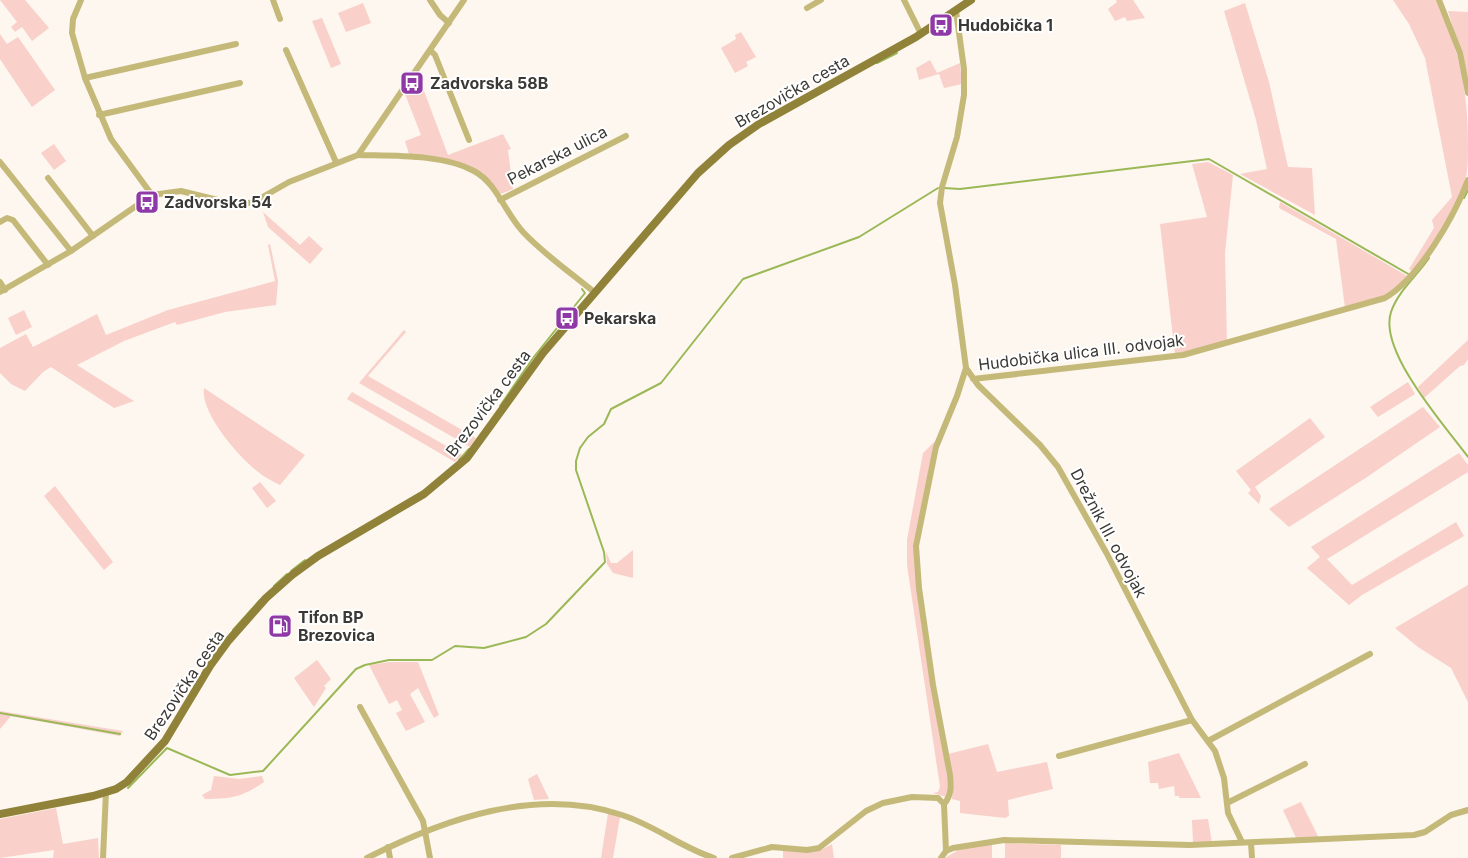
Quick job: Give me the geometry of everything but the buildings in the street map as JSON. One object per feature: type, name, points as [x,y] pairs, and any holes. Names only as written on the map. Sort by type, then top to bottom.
[{"type":"main road","name":"Brezovička cesta","points":[[0,814],[106,792],[127,782],[158,750],[210,666],[229,640],[279,586],[318,556],[424,494],[467,458],[526,375],[594,292],[698,173],[728,145],[790,105],[921,34],[971,0]]},
{"type":"street","points":[[0,282],[3,291],[70,251],[152,195],[116,148],[99,115],[85,78],[72,33],[73,18],[81,0]]},
{"type":"street","points":[[273,0],[280,19]]},
{"type":"street","points":[[430,0],[440,15],[449,23]]},
{"type":"street","points":[[358,155],[431,51],[464,0]]},
{"type":"street","points":[[807,8],[821,0]]},
{"type":"street","points":[[904,0],[921,34]]},
{"type":"street","points":[[1439,0],[1460,53],[1468,93]]},
{"type":"street","name":"Hudobička ulica III. odvojak","points":[[956,11],[964,90],[957,137],[941,191],[940,203],[955,286],[966,368],[973,380],[1183,355],[1385,298],[1405,283],[1424,260],[1468,182]]},
{"type":"street","points":[[85,78],[236,44]]},
{"type":"street","points":[[286,50],[336,162]]},
{"type":"street","points":[[431,51],[435,55],[469,140]]},
{"type":"street","points":[[99,115],[240,82]]},
{"type":"street","name":"Pekarska ulica","points":[[500,200],[626,136]]},
{"type":"street","name":"Pekarska ulica","points":[[152,195],[181,191],[226,202],[252,203],[289,182],[358,155],[413,157],[470,169],[481,176],[524,233],[594,292]]},
{"type":"street","points":[[0,162],[70,251]]},
{"type":"street","points":[[48,178],[93,236]]},
{"type":"street","points":[[0,222],[7,218],[12,220],[48,265]]},
{"type":"street","points":[[944,804],[949,799],[951,789],[950,774],[933,685],[919,588],[916,546],[936,447],[957,396],[966,368]]},
{"type":"street","name":"Drežnik III. odvojak","points":[[973,380],[1040,445],[1058,466],[1107,554],[1192,720],[1208,741],[1220,764],[1231,821],[1242,842]]},
{"type":"street","points":[[1208,741],[1370,654]]},
{"type":"street","points":[[360,707],[423,821],[430,858]]},
{"type":"street","points":[[1058,756],[1192,720]]},
{"type":"street","points":[[1226,803],[1305,764]]},
{"type":"street","points":[[103,858],[106,792]]},
{"type":"street","points":[[732,858],[772,847],[807,850],[819,848],[866,811],[894,799],[930,796],[938,798],[944,804],[946,851],[941,858]]},
{"type":"street","points":[[367,858],[388,847],[426,832],[498,809],[578,804],[633,819],[714,858]]},
{"type":"street","points":[[946,851],[975,843],[1004,840],[1190,845],[1414,835],[1425,832],[1451,815],[1468,810]]},
{"type":"street","points":[[1251,843],[1252,858]]},
{"type":"street","points":[[388,847],[390,858]]},
{"type":"shaded area","points":[[0,0],[25,0],[49,28],[32,41],[22,27],[15,32],[11,27],[17,22]]},
{"type":"shaded area","points":[[1116,0],[1133,0],[1145,18],[1127,21],[1125,17],[1115,21],[1108,9],[1117,2]]},
{"type":"shaded area","points":[[1393,0],[1437,0],[1445,18],[1461,70],[1468,124],[1465,182],[1449,217],[1413,272],[1409,269],[1434,228],[1432,220],[1452,197],[1425,58],[1409,24]]},
{"type":"shaded area","points":[[363,3],[371,23],[346,32],[338,13]]},
{"type":"shaded area","points":[[1245,3],[1269,82],[1288,167],[1312,168],[1315,215],[1240,174],[1267,169],[1256,120],[1224,11]]},
{"type":"shaded area","points":[[1448,11],[1468,12],[1468,77]]},
{"type":"shaded area","points":[[322,18],[341,64],[331,68],[312,21]]},
{"type":"shaded area","points":[[741,32],[756,57],[746,62],[748,66],[735,73],[721,48],[736,39],[735,35]]},
{"type":"shaded area","points":[[0,34],[7,44],[18,37],[55,90],[32,107],[0,59]]},
{"type":"shaded area","points":[[930,60],[937,73],[960,63],[962,84],[944,88],[939,74],[919,80],[916,68]]},
{"type":"shaded area","points":[[418,75],[448,155],[503,134],[511,149],[508,150],[513,189],[501,194],[483,173],[471,166],[409,154],[405,141],[421,135],[405,94]]},
{"type":"shaded area","points":[[54,144],[66,161],[54,170],[41,153]]},
{"type":"shaded area","points":[[1208,162],[1233,175],[1225,253],[1227,342],[1175,355],[1160,224],[1207,217],[1192,164]]},
{"type":"shaded area","points":[[1280,202],[1409,277],[1384,296],[1345,308],[1336,239],[1279,208]]},
{"type":"shaded area","points":[[263,212],[300,245],[309,236],[323,249],[310,264],[268,227]]},
{"type":"shaded area","points":[[270,244],[278,281],[276,305],[225,312],[177,325],[175,322],[124,341],[77,365],[134,401],[114,408],[51,367],[43,372],[25,391],[11,384],[0,373],[0,348],[26,334],[33,347],[97,314],[106,335],[168,310],[275,281],[268,245]]},
{"type":"shaded area","points":[[24,310],[32,327],[16,335],[8,318]]},
{"type":"shaded area","points":[[404,330],[406,332],[368,376],[476,438],[470,447],[359,383]]},
{"type":"shaded area","points":[[1468,340],[1468,359],[1464,365],[1460,366],[1424,398],[1418,387]]},
{"type":"shaded area","points":[[1408,382],[1415,394],[1378,417],[1370,407]]},
{"type":"shaded area","points":[[204,388],[305,455],[280,485],[265,477],[249,464],[222,434],[208,410],[204,398]]},
{"type":"shaded area","points":[[352,392],[462,455],[455,462],[347,399]]},
{"type":"shaded area","points":[[1423,407],[1440,427],[1367,477],[1289,527],[1269,509]]},
{"type":"shaded area","points":[[1310,418],[1325,437],[1255,487],[1261,496],[1259,504],[1248,493],[1251,490],[1236,471]]},
{"type":"shaded area","points":[[935,441],[914,545],[947,776],[948,790],[946,797],[933,793],[938,792],[940,787],[907,565],[907,540],[923,453]]},
{"type":"shaded area","points":[[1459,453],[1468,465],[1468,472],[1327,559],[1352,585],[1456,522],[1464,536],[1362,595],[1349,605],[1307,568],[1320,557],[1311,547]]},
{"type":"shaded area","points":[[260,482],[276,501],[267,508],[252,488]]},
{"type":"shaded area","points":[[55,486],[113,562],[104,570],[44,496]]},
{"type":"shaded area","points":[[633,550],[633,578],[613,573],[607,564],[606,552],[611,563],[617,563]]},
{"type":"shaded area","points":[[1468,585],[1468,702],[1451,668],[1418,647],[1395,628]]},
{"type":"shaded area","points":[[317,660],[331,679],[324,686],[326,688],[314,707],[294,678]]},
{"type":"shaded area","points":[[390,662],[418,662],[439,715],[434,718],[418,688],[410,694],[425,722],[406,731],[396,713],[402,710],[397,700],[389,704],[369,665]]},
{"type":"shaded area","points":[[0,711],[123,731],[120,736],[11,716],[0,729]]},
{"type":"shaded area","points":[[988,744],[997,772],[1047,762],[1053,789],[1008,800],[1009,816],[1005,818],[960,813],[960,801],[952,799],[953,787],[948,754]]},
{"type":"shaded area","points":[[1179,753],[1201,798],[1179,798],[1179,796],[1175,796],[1174,786],[1159,789],[1158,783],[1150,783],[1148,762]]},
{"type":"shaded area","points":[[537,774],[549,799],[534,800],[528,779]]},
{"type":"shaded area","points":[[214,776],[239,779],[262,776],[264,782],[243,794],[205,799],[202,795],[211,790]]},
{"type":"shaded area","points":[[1301,802],[1319,838],[1297,840],[1283,810]]},
{"type":"shaded area","points":[[56,808],[63,844],[98,838],[99,858],[53,858],[54,850],[0,858],[0,819]]},
{"type":"shaded area","points":[[608,813],[620,817],[613,858],[601,858]]},
{"type":"shaded area","points":[[1208,819],[1212,843],[1193,843],[1192,820]]},
{"type":"shaded area","points":[[1005,843],[1061,845],[1061,858],[1005,858]]},
{"type":"shaded area","points":[[832,844],[834,858],[783,858],[783,850],[821,850]]},
{"type":"shaded area","points":[[992,844],[992,858],[945,858],[960,849]]},
{"type":"waterway","points":[[877,63],[897,53]]},
{"type":"waterway","points":[[944,188],[960,189],[1209,159],[1410,275]]},
{"type":"waterway","points":[[128,788],[167,748],[230,775],[263,771],[356,669],[389,660],[432,660],[455,646],[484,648],[526,637],[546,624],[605,562],[604,552],[576,470],[576,461],[580,448],[588,437],[604,424],[611,409],[661,383],[743,279],[859,237],[938,188]]},
{"type":"waterway","points":[[1464,198],[1468,190]]},
{"type":"waterway","points":[[1429,258],[1394,304],[1391,312],[1390,328],[1394,347],[1416,388],[1468,457]]},
{"type":"waterway","points":[[500,406],[533,358],[585,293],[582,289]]},
{"type":"waterway","points":[[459,460],[469,449]]},
{"type":"waterway","points":[[291,571],[305,560]]},
{"type":"waterway","points":[[274,586],[287,574]]},
{"type":"waterway","points":[[233,630],[260,600]]},
{"type":"waterway","points":[[0,713],[120,734]]},
{"type":"place","name":"Hudobička 1","points":[[941,25]]},
{"type":"place","name":"Zadvorska 58B","points":[[412,83]]},
{"type":"place","name":"Zadvorska 54","points":[[147,202]]},
{"type":"place","name":"Pekarska","points":[[567,318]]},
{"type":"place","name":"Tifon BP Brezovica","points":[[280,626]]}]
